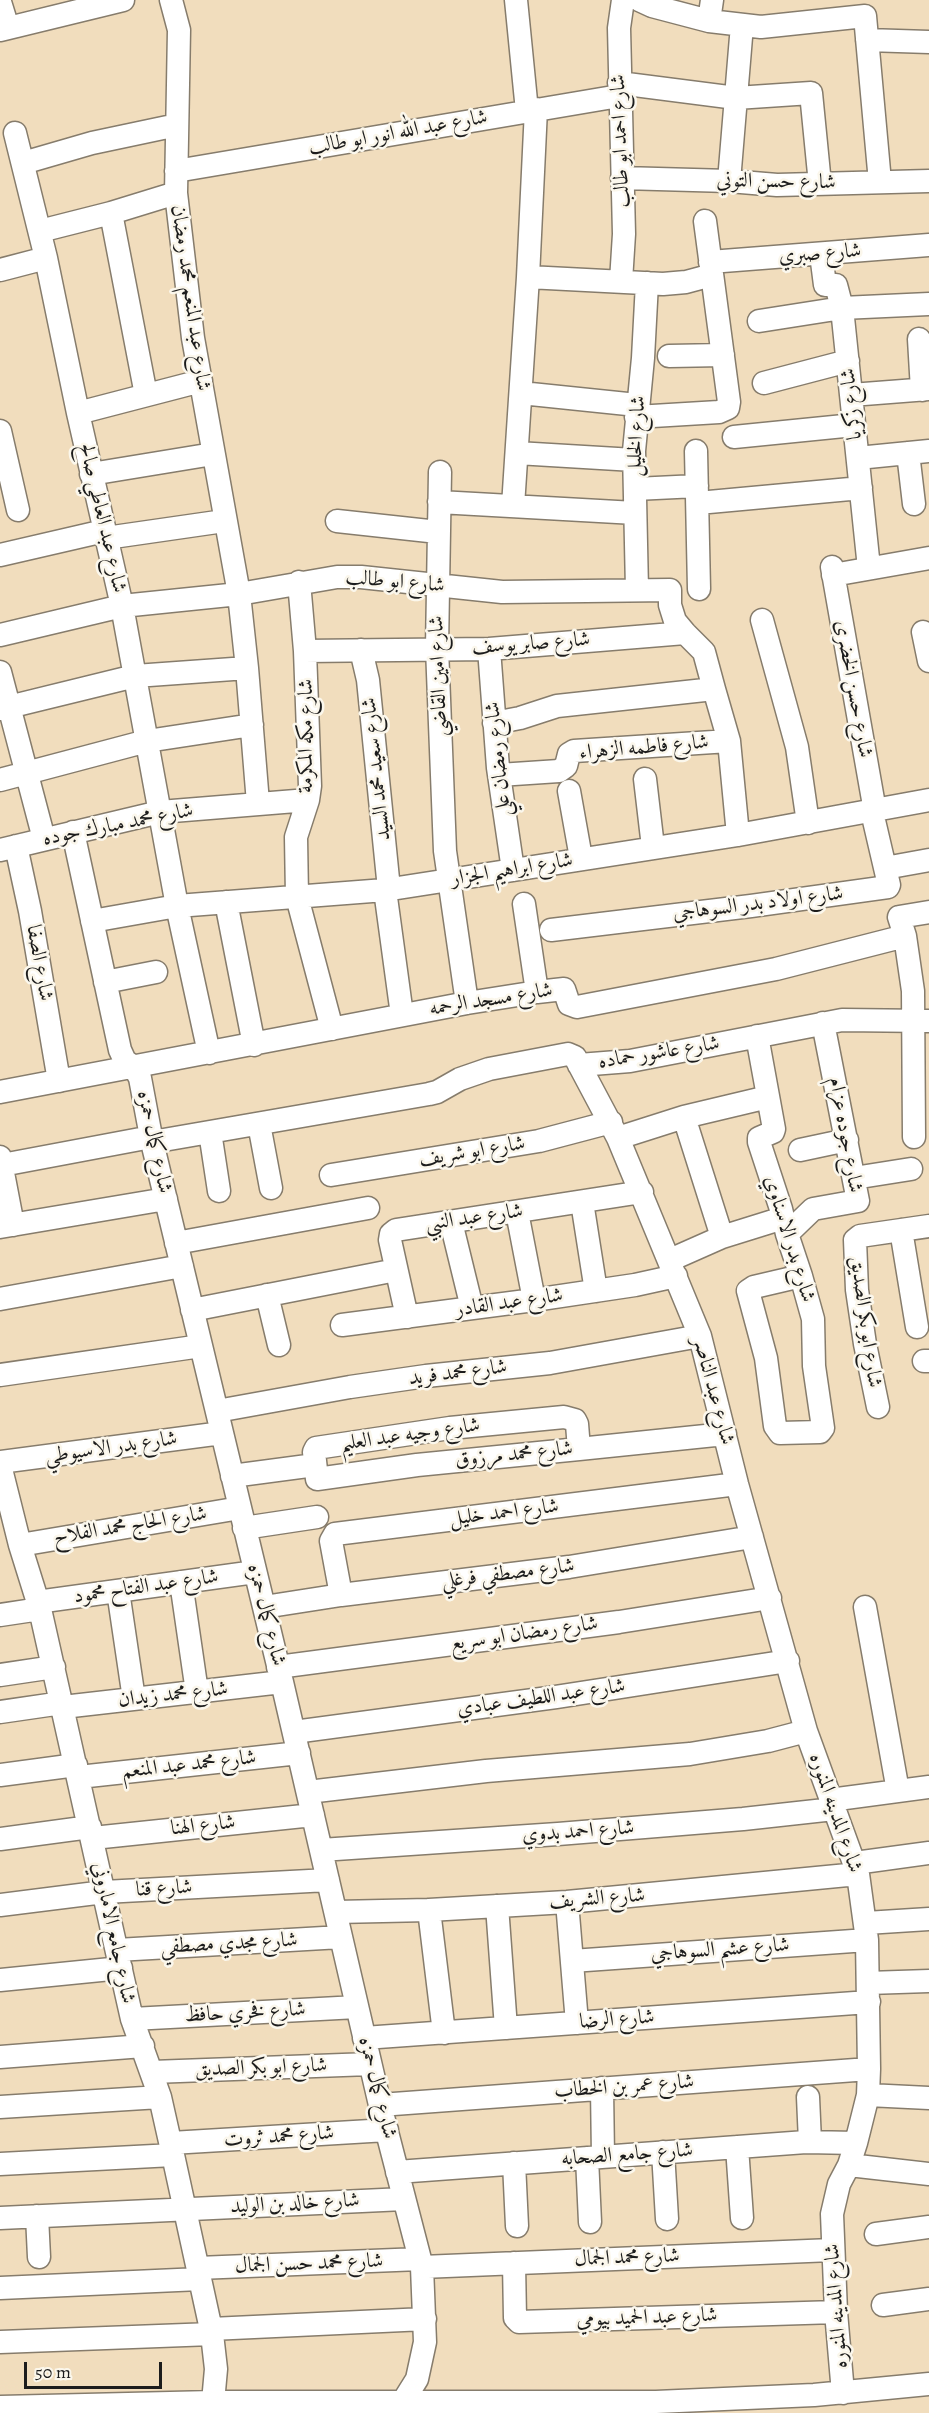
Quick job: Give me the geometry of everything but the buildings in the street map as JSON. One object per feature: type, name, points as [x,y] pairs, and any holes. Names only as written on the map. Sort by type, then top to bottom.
[{"type":"street","points":[[0,2],[4,29],[123,0]]},
{"type":"street","name":"شارع عبد المنعم محمد رمضان","points":[[171,0],[179,30],[176,182],[201,381],[238,594],[247,668],[258,803]]},
{"type":"street","points":[[513,506],[528,277],[531,110],[516,0]]},
{"type":"street","name":"شارع احمد ابو طالب","points":[[621,281],[624,234],[619,28],[623,0]]},
{"type":"street","points":[[639,0],[651,6],[710,11],[742,25],[761,27],[789,26],[852,9],[865,16],[880,182]]},
{"type":"street","points":[[729,181],[742,25]]},
{"type":"street","points":[[867,40],[929,42]]},
{"type":"street","name":"شارع عبد الله انور ابو طالب","points":[[40,231],[111,213],[176,182],[619,90],[736,98],[811,93],[820,184]]},
{"type":"street","points":[[23,163],[92,144],[177,125]]},
{"type":"street","name":"شارع عبد العاطي صالح","points":[[15,133],[40,231],[91,474],[122,606],[177,906],[208,1053]]},
{"type":"street","name":"شارع حسن التوني","points":[[622,178],[729,181],[777,185],[929,181]]},
{"type":"street","points":[[111,213],[146,395]]},
{"type":"street","points":[[521,393],[637,411],[724,411],[729,402],[705,221]]},
{"type":"street","name":"شارع صبري","points":[[528,277],[647,283],[686,282],[711,269],[821,254],[929,245]]},
{"type":"street","name":"شارع زكريا","points":[[821,254],[825,285],[836,285],[842,308],[869,568]]},
{"type":"street","points":[[0,270],[46,258]]},
{"type":"street","name":"شارع الخليل","points":[[637,590],[634,460],[647,283]]},
{"type":"street","points":[[759,321],[842,308],[929,304]]},
{"type":"street","points":[[851,395],[926,390],[919,339]]},
{"type":"street","points":[[669,356],[723,355]]},
{"type":"street","points":[[764,383],[848,361]]},
{"type":"street","points":[[78,413],[201,381]]},
{"type":"street","points":[[734,437],[854,425]]},
{"type":"street","points":[[0,431],[18,510]]},
{"type":"street","points":[[696,451],[699,589]]},
{"type":"street","points":[[858,458],[918,452],[914,504]]},
{"type":"street","points":[[517,453],[634,460]]},
{"type":"street","points":[[91,474],[213,454]]},
{"type":"street","name":"شارع امين القاضي","points":[[440,472],[437,648],[445,851],[467,1003]]},
{"type":"street","points":[[635,489],[697,494],[861,488]]},
{"type":"street","points":[[439,502],[635,513]]},
{"type":"street","points":[[0,555],[105,535],[224,521]]},
{"type":"street","points":[[338,521],[438,532]]},
{"type":"street","points":[[869,568],[929,558]]},
{"type":"street","name":"شارع حسن الخضرى","points":[[869,568],[832,571],[874,812]]},
{"type":"street","name":"شارع ابو طالب","points":[[0,635],[122,606],[238,594],[337,577],[361,577],[502,592],[669,590],[670,606],[675,621],[685,633]]},
{"type":"street","name":"شارع مكه المكرمة","points":[[299,582],[305,651],[308,800],[296,837],[297,897],[332,1029]]},
{"type":"street","points":[[762,620],[797,747],[808,823]]},
{"type":"street","points":[[685,633],[704,652],[729,741],[738,835]]},
{"type":"street","name":"شارع صابر يوسف","points":[[305,651],[489,648],[685,633]]},
{"type":"street","name":"شارع رمضان علي","points":[[489,648],[499,776],[513,870]]},
{"type":"street","name":"شارع سعيد محمد السيد","points":[[362,650],[368,680],[387,890],[402,1015]]},
{"type":"street","points":[[5,708],[135,676],[247,668]]},
{"type":"street","points":[[0,672],[5,708],[44,839]]},
{"type":"street","points":[[494,723],[520,718],[557,706],[714,688]]},
{"type":"street","points":[[0,780],[147,741],[252,725]]},
{"type":"street","name":"شارع فاطمه الزهراء","points":[[499,776],[559,771],[566,766],[569,754],[574,751],[729,741]]},
{"type":"street","points":[[645,779],[653,848]]},
{"type":"street","points":[[569,790],[580,858]]},
{"type":"street","name":"شارع محمد مبارك جوده","points":[[8,848],[160,812],[308,800]]},
{"type":"street","name":"شارع ابراهيم الجزار","points":[[92,921],[177,906],[387,890],[738,835],[874,812],[929,800]]},
{"type":"street","points":[[874,812],[885,868],[929,860]]},
{"type":"street","name":"شارع كمال حمزه","points":[[73,832],[120,1050],[125,1061],[134,1067],[140,1078],[176,1244],[308,1792],[370,2064],[421,2263],[426,2319],[425,2342],[417,2379],[402,2403]]},
{"type":"street","name":"شارع الصفا","points":[[8,848],[30,911],[59,1081]]},
{"type":"street","name":"شارع اولاد بدر السوهاجي","points":[[551,930],[887,887],[890,885],[885,868]]},
{"type":"street","points":[[226,902],[254,1045]]},
{"type":"street","points":[[524,904],[537,992]]},
{"type":"street","name":"شارع مسجد الرحمه","points":[[0,1092],[467,1003],[564,989],[569,1004],[577,1007],[776,969],[902,927],[929,912]]},
{"type":"street","points":[[902,927],[913,991],[921,1021],[921,1071],[914,1137]]},
{"type":"street","points":[[105,982],[156,972]]},
{"type":"street","name":"شارع عاشور حماده","points":[[1,1161],[210,1132],[429,1094],[460,1079],[504,1065],[568,1054],[573,1055],[579,1065],[630,1061],[842,1020],[921,1021]]},
{"type":"street","name":"شارع جوده عزام","points":[[785,1226],[813,1209],[857,1203],[847,1140],[823,1023]]},
{"type":"street","name":"شارع بدر الاسناوي","points":[[757,1036],[774,1129],[773,1132],[759,1138],[759,1142],[801,1276],[814,1325],[814,1366],[823,1428],[819,1432],[780,1433],[776,1430],[766,1358],[748,1291],[754,1287],[801,1276]]},
{"type":"street","name":"شارع عبد الناصر","points":[[579,1065],[615,1130],[700,1336],[737,1484],[806,1731]]},
{"type":"street","name":"شارع ابو شريف","points":[[331,1175],[615,1130],[684,1117],[768,1097]]},
{"type":"street","points":[[684,1117],[722,1237]]},
{"type":"street","points":[[259,1124],[271,1188]]},
{"type":"street","points":[[210,1132],[219,1191]]},
{"type":"street","points":[[800,1150],[847,1140]]},
{"type":"street","points":[[1,1161],[6,1226],[166,1199]]},
{"type":"street","points":[[854,1178],[911,1169]]},
{"type":"street","name":"شارع عبد النبي","points":[[407,1317],[390,1240],[394,1232],[642,1192]]},
{"type":"street","points":[[582,1202],[596,1291]]},
{"type":"street","points":[[176,1244],[368,1208]]},
{"type":"street","points":[[517,1212],[534,1300]]},
{"type":"street","points":[[451,1222],[472,1308]]},
{"type":"street","name":"شارع عبد القادر","points":[[342,1325],[596,1291],[673,1268],[722,1237],[785,1226]]},
{"type":"street","name":"شارع ابو بكر الصديق","points":[[878,1407],[857,1290],[854,1242],[860,1236],[929,1226]]},
{"type":"street","points":[[901,1230],[915,1327]]},
{"type":"street","points":[[0,1299],[182,1266]]},
{"type":"street","points":[[192,1310],[396,1270]]},
{"type":"street","points":[[267,1295],[279,1346]]},
{"type":"street","name":"شارع محمد فريد","points":[[219,1422],[350,1387],[426,1376],[550,1363],[700,1336]]},
{"type":"street","points":[[0,1376],[201,1346]]},
{"type":"street","name":"شارع وجيه عبد العليم","points":[[232,1476],[315,1465],[316,1448],[450,1428],[564,1417],[574,1420],[577,1424],[579,1449]]},
{"type":"street","name":"شارع بدر الاسيوطي","points":[[0,1469],[219,1422]]},
{"type":"street","name":"شارع محمد مرزوق","points":[[315,1465],[317,1479],[417,1465],[725,1434]]},
{"type":"street","name":"شارع جامع الاماروني","points":[[0,1469],[12,1533],[39,1605],[54,1667],[132,2019],[160,2097],[212,2331],[216,2368],[228,2406]]},
{"type":"street","name":"شارع احمد خليل","points":[[341,1595],[331,1541],[335,1534],[737,1484]]},
{"type":"street","name":"شارع الحاج محمد الفلاح","points":[[12,1533],[242,1518],[317,1517]]},
{"type":"street","name":"شارع مصطفي فرغلي","points":[[264,1607],[341,1595],[569,1567],[752,1537]]},
{"type":"street","name":"شارع عبد الفتاح محمود","points":[[0,1615],[39,1605],[118,1591],[255,1572]]},
{"type":"street","points":[[180,1582],[197,1692]]},
{"type":"street","points":[[118,1591],[134,1699]]},
{"type":"street","name":"شارع رمضان ابو سريع","points":[[280,1675],[770,1598]]},
{"type":"street","points":[[865,1607],[898,1791]]},
{"type":"street","name":"شارع عبد اللطيف عبادي","points":[[296,1743],[544,1699],[788,1661]]},
{"type":"street","points":[[0,1675],[54,1667]]},
{"type":"street","name":"شارع محمد زيدان","points":[[0,1712],[197,1692],[280,1675]]},
{"type":"street","name":"شارع المدينه المنوره","points":[[308,1792],[486,1771],[690,1754],[768,1741],[806,1731],[856,1869],[866,1932],[868,2095],[856,2143],[849,2165],[839,2184],[832,2214],[832,2250],[843,2392]]},
{"type":"street","name":"شارع محمد عبد المنعم","points":[[0,1775],[78,1771],[296,1743]]},
{"type":"street","name":"شارع احمد بدوي","points":[[321,1850],[570,1834],[832,1805],[929,1787]]},
{"type":"street","name":"شارع الهنا","points":[[0,1839],[313,1815]]},
{"type":"street","name":"شارع الشريف","points":[[336,1912],[429,1910],[567,1902],[856,1869],[929,1853]]},
{"type":"street","name":"شارع قنا","points":[[0,1905],[104,1892],[328,1880]]},
{"type":"street","points":[[567,1902],[577,2023]]},
{"type":"street","points":[[497,1906],[506,2028]]},
{"type":"street","points":[[429,1910],[444,2032]]},
{"type":"street","name":"شارع عشم السوهاجي","points":[[572,1960],[866,1932],[929,1919]]},
{"type":"street","name":"شارع مجدي مصطفي","points":[[0,1980],[119,1959],[341,1937]]},
{"type":"street","name":"شارع الرضا","points":[[364,2038],[577,2023],[868,1993],[929,1981]]},
{"type":"street","name":"شارع فخري حافظ","points":[[132,2019],[357,2007]]},
{"type":"street","points":[[0,2057],[143,2046]]},
{"type":"street","name":"شارع ابو بكر الصديق","points":[[152,2072],[370,2064]]},
{"type":"street","name":"شارع عمر بن الخطاب","points":[[380,2105],[869,2069]]},
{"type":"street","points":[[590,2222],[602,2088]]},
{"type":"street","points":[[868,2095],[929,2098]]},
{"type":"street","points":[[0,2107],[160,2097]]},
{"type":"street","points":[[808,2097],[810,2142]]},
{"type":"street","name":"شارع محمد ثروت","points":[[0,2164],[387,2130]]},
{"type":"street","name":"شارع جامع الصحابه","points":[[397,2172],[810,2142],[856,2143]]},
{"type":"street","points":[[737,2147],[742,2217]]},
{"type":"street","points":[[663,2152],[667,2219]]},
{"type":"street","points":[[514,2163],[517,2226]]},
{"type":"street","points":[[849,2165],[929,2174]]},
{"type":"street","name":"شارع خالد بن الوليد","points":[[0,2218],[404,2199]]},
{"type":"street","points":[[37,2216],[39,2257]]},
{"type":"street","points":[[876,2234],[929,2227]]},
{"type":"street","name":"شارع محمد الجمال","points":[[421,2263],[514,2263],[832,2250]]},
{"type":"street","name":"شارع محمد حسن الجمال","points":[[0,2288],[199,2274],[421,2263]]},
{"type":"street","name":"شارع عبد الحميد بيومي","points":[[514,2263],[515,2318],[519,2322],[836,2312]]},
{"type":"street","points":[[883,2305],[929,2299]]},
{"type":"street","points":[[0,2342],[426,2319]]},
{"type":"street","points":[[0,2407],[60,2410],[228,2406],[315,2408],[402,2403],[437,2408],[659,2408],[738,2406],[814,2395],[929,2384]]},
{"type":"street","points":[[814,2395],[829,2413]]}]
